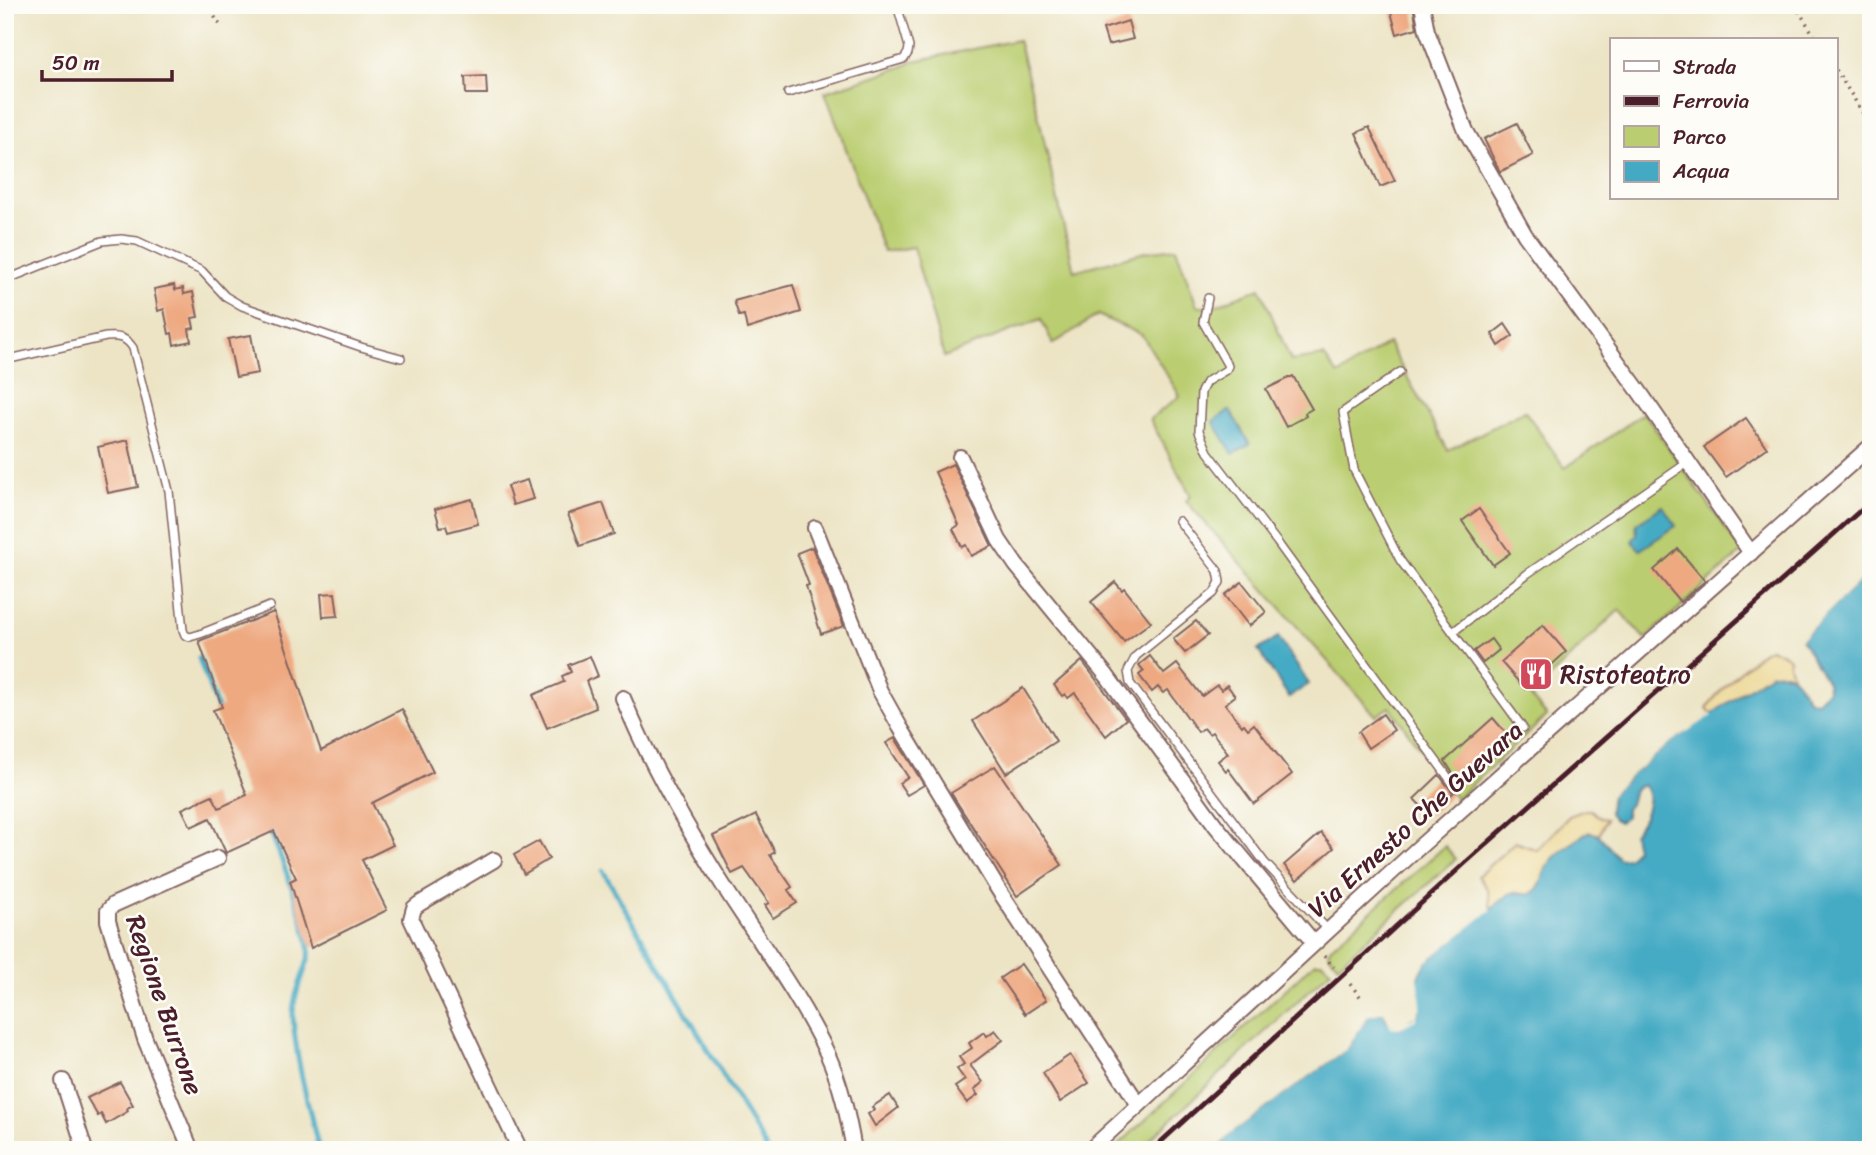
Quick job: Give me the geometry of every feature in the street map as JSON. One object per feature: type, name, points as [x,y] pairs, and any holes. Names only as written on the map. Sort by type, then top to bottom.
[{"type":"street","points":[[1422,5],[1427,31],[1457,109],[1525,235],[1639,391],[1751,552]]},
{"type":"street","name":"Via Ernesto Che Guevara","points":[[1090,1150],[1328,930],[1871,446]]},
{"type":"street","points":[[960,457],[999,540],[1016,565],[1107,677],[1216,827],[1314,943]]},
{"type":"street","points":[[815,528],[880,691],[893,715],[998,889],[1139,1105]]},
{"type":"street","points":[[623,698],[641,742],[668,795],[799,1003],[827,1053],[847,1112],[853,1150]]},
{"type":"street","name":"Regione Burrone","points":[[191,1150],[145,1039],[108,920],[108,911],[113,905],[218,858]]},
{"type":"street","points":[[494,860],[419,904],[414,908],[411,919],[520,1150]]},
{"type":"street","points":[[64,1081],[85,1150]]},
{"type":"lane","points":[[788,93],[904,59],[909,47],[897,5]]},
{"type":"lane","points":[[5,280],[102,241],[137,241],[202,271],[225,296],[242,306],[401,358]]},
{"type":"lane","points":[[1209,298],[1203,322],[1228,366],[1206,382],[1201,392],[1199,431],[1208,452],[1456,788]]},
{"type":"lane","points":[[5,360],[106,337],[119,337],[128,341],[133,348],[150,425],[169,491],[185,635],[190,637],[270,606]]},
{"type":"lane","points":[[1400,372],[1343,412],[1354,470],[1400,560],[1523,728]]},
{"type":"lane","points":[[1453,632],[1527,574],[1687,463]]},
{"type":"lane","points":[[1179,522],[1218,571],[1220,582],[1214,593],[1136,656],[1128,671],[1130,683],[1256,852],[1328,930]]},
{"type":"path","points":[[206,5],[220,25]]},
{"type":"path","points":[[1795,5],[1816,38]]},
{"type":"path","points":[[1838,73],[1871,127]]},
{"type":"path","points":[[1350,984],[1363,1000]]},
{"type":"green space","points":[[1018,40],[1074,271],[1145,252],[1176,248],[1197,306],[1209,308],[1260,288],[1291,361],[1324,356],[1338,375],[1388,343],[1448,450],[1525,411],[1565,468],[1644,413],[1742,552],[1645,639],[1619,610],[1530,696],[1547,716],[1456,799],[1390,707],[1376,716],[1186,501],[1191,496],[1150,419],[1180,396],[1142,335],[1098,315],[1053,344],[1041,319],[944,357],[913,247],[884,252],[825,92],[914,61]]},
{"type":"green space","points":[[1445,846],[1456,859],[1338,965],[1328,953],[1330,948]]},
{"type":"green space","points":[[1315,962],[1322,962],[1331,970],[1139,1150],[1113,1150]]},
{"type":"sand","points":[[1770,648],[1790,658],[1792,675],[1783,672],[1742,692],[1713,715],[1707,708],[1711,702],[1747,665]]},
{"type":"sand","points":[[1591,810],[1600,818],[1606,819],[1599,835],[1590,832],[1584,834],[1558,856],[1547,867],[1534,892],[1510,894],[1491,910],[1488,890],[1478,876],[1515,842],[1537,850],[1569,816]]},
{"type":"water","points":[[1230,410],[1250,444],[1233,454],[1213,421]]},
{"type":"water","points":[[1663,506],[1676,526],[1640,550],[1632,541],[1637,535],[1636,524]]},
{"type":"water","points":[[1871,570],[1871,1150],[1215,1150],[1232,1132],[1347,1049],[1368,1016],[1384,1012],[1387,1022],[1400,1028],[1419,1013],[1417,982],[1425,963],[1510,893],[1527,895],[1536,891],[1553,859],[1584,834],[1590,832],[1599,835],[1619,859],[1629,858],[1636,849],[1633,834],[1647,810],[1647,790],[1643,785],[1634,789],[1626,816],[1620,822],[1609,813],[1611,796],[1668,744],[1771,673],[1790,675],[1809,700],[1817,701],[1828,690],[1827,682],[1801,639]]},
{"type":"water","points":[[1278,637],[1309,684],[1289,697],[1258,650]]},
{"type":"pier","points":[[1871,567],[1871,570],[1798,642],[1801,634]]},
{"type":"pier","points":[[1711,713],[1713,715],[1668,744],[1620,785],[1611,796],[1607,816],[1605,806],[1608,795],[1618,783],[1666,742]]},
{"type":"pier","points":[[1491,906],[1491,910],[1425,963],[1418,976],[1421,1006],[1415,1020],[1400,1028],[1391,1027],[1384,1012],[1368,1016],[1347,1049],[1232,1132],[1212,1150],[1230,1129],[1345,1046],[1366,1013],[1385,1009],[1393,1024],[1399,1025],[1413,1018],[1417,1006],[1414,975],[1422,961]]},
{"type":"building","points":[[1389,5],[1413,5],[1417,28],[1397,34]]},
{"type":"building","points":[[1128,21],[1133,39],[1108,45],[1103,29]]},
{"type":"building","points":[[486,76],[487,94],[466,94],[465,77]]},
{"type":"building","points":[[1517,123],[1533,155],[1500,172],[1484,139]]},
{"type":"building","points":[[1369,127],[1395,181],[1380,187],[1356,133]]},
{"type":"building","points":[[174,285],[175,290],[183,288],[184,294],[193,292],[198,317],[192,318],[194,328],[189,329],[191,341],[174,345],[164,309],[158,311],[154,289]]},
{"type":"building","points":[[793,285],[801,312],[747,329],[744,315],[739,316],[734,301]]},
{"type":"building","points":[[1505,324],[1513,336],[1499,346],[1492,334]]},
{"type":"building","points":[[251,335],[258,373],[236,377],[228,339]]},
{"type":"building","points":[[1293,376],[1312,409],[1305,413],[1306,416],[1286,427],[1266,389]]},
{"type":"building","points":[[1746,418],[1767,448],[1726,477],[1704,447]]},
{"type":"building","points":[[128,440],[138,487],[108,493],[98,447]]},
{"type":"building","points":[[953,464],[992,546],[971,556],[966,545],[962,547],[953,529],[959,525],[935,472]]},
{"type":"building","points":[[527,480],[533,499],[513,505],[507,486]]},
{"type":"building","points":[[472,499],[478,524],[448,532],[446,526],[440,527],[435,509]]},
{"type":"building","points":[[603,503],[614,534],[580,546],[568,514]]},
{"type":"building","points":[[1479,509],[1510,553],[1493,565],[1462,521]]},
{"type":"building","points":[[812,547],[844,626],[821,634],[806,586],[809,585],[797,553]]},
{"type":"building","points":[[1678,549],[1705,581],[1680,602],[1654,570]]},
{"type":"building","points":[[1115,582],[1122,590],[1124,588],[1151,622],[1124,642],[1091,602]]},
{"type":"building","points":[[1242,582],[1266,612],[1249,626],[1225,595]]},
{"type":"building","points":[[335,593],[338,616],[323,617],[321,594]]},
{"type":"building","points":[[274,612],[321,751],[402,709],[433,772],[372,803],[393,845],[362,860],[387,910],[311,948],[290,881],[296,878],[274,831],[226,853],[210,818],[191,827],[182,809],[212,795],[219,808],[247,795],[213,710],[222,707],[199,641]]},
{"type":"building","points":[[1196,621],[1208,635],[1185,653],[1173,639]]},
{"type":"building","points":[[1543,625],[1566,652],[1525,689],[1501,662]]},
{"type":"building","points":[[1491,639],[1499,650],[1483,663],[1474,651]]},
{"type":"building","points":[[590,656],[598,676],[586,681],[596,708],[547,728],[533,695],[564,682],[562,676],[571,672],[568,665]]},
{"type":"building","points":[[1150,656],[1164,674],[1177,664],[1202,696],[1217,685],[1221,690],[1227,685],[1235,696],[1225,704],[1242,726],[1244,724],[1248,729],[1254,724],[1292,774],[1254,804],[1228,769],[1226,771],[1218,761],[1228,753],[1212,732],[1209,734],[1204,728],[1198,732],[1168,690],[1163,693],[1158,687],[1152,692],[1139,675],[1144,671],[1139,665]]},
{"type":"building","points":[[1082,661],[1126,719],[1106,736],[1075,693],[1068,698],[1065,694],[1062,696],[1054,685]]},
{"type":"building","points":[[1023,688],[1056,741],[1006,773],[973,721]]},
{"type":"building","points":[[1383,714],[1394,730],[1368,748],[1358,732]]},
{"type":"building","points":[[1493,718],[1512,740],[1461,786],[1445,761]]},
{"type":"building","points":[[895,738],[924,785],[907,795],[899,783],[908,777],[886,743]]},
{"type":"building","points":[[995,766],[1062,865],[1017,896],[951,793]]},
{"type":"building","points":[[1439,775],[1453,793],[1430,815],[1414,799]]},
{"type":"building","points":[[756,815],[775,852],[770,855],[792,887],[788,890],[797,903],[773,918],[765,905],[769,903],[744,868],[732,874],[713,836]]},
{"type":"building","points":[[1321,833],[1334,848],[1297,880],[1284,865]]},
{"type":"building","points":[[539,841],[549,859],[524,874],[514,855]]},
{"type":"building","points":[[1021,964],[1046,1000],[1025,1014],[1000,978]]},
{"type":"building","points":[[995,1030],[1003,1040],[970,1065],[983,1082],[974,1090],[978,1095],[967,1103],[955,1087],[965,1080],[957,1069],[964,1064],[959,1057],[972,1048],[969,1043],[984,1032],[987,1036]]},
{"type":"building","points":[[1070,1055],[1089,1083],[1060,1102],[1043,1073]]},
{"type":"building","points":[[120,1082],[133,1105],[106,1124],[87,1098]]},
{"type":"building","points":[[890,1095],[898,1108],[875,1126],[868,1114],[874,1110],[872,1107]]},
{"type":"waterway","points":[[199,658],[219,714]]},
{"type":"waterway","points":[[269,829],[294,894],[309,947],[309,956],[296,994],[293,1018],[300,1068],[319,1150]]},
{"type":"waterway","points":[[603,871],[767,1150]]},
{"type":"railway","points":[[1152,1150],[1464,864],[1871,501]]},
{"type":"place","name":"Ristoteatro","points":[[1536,674]]}]
